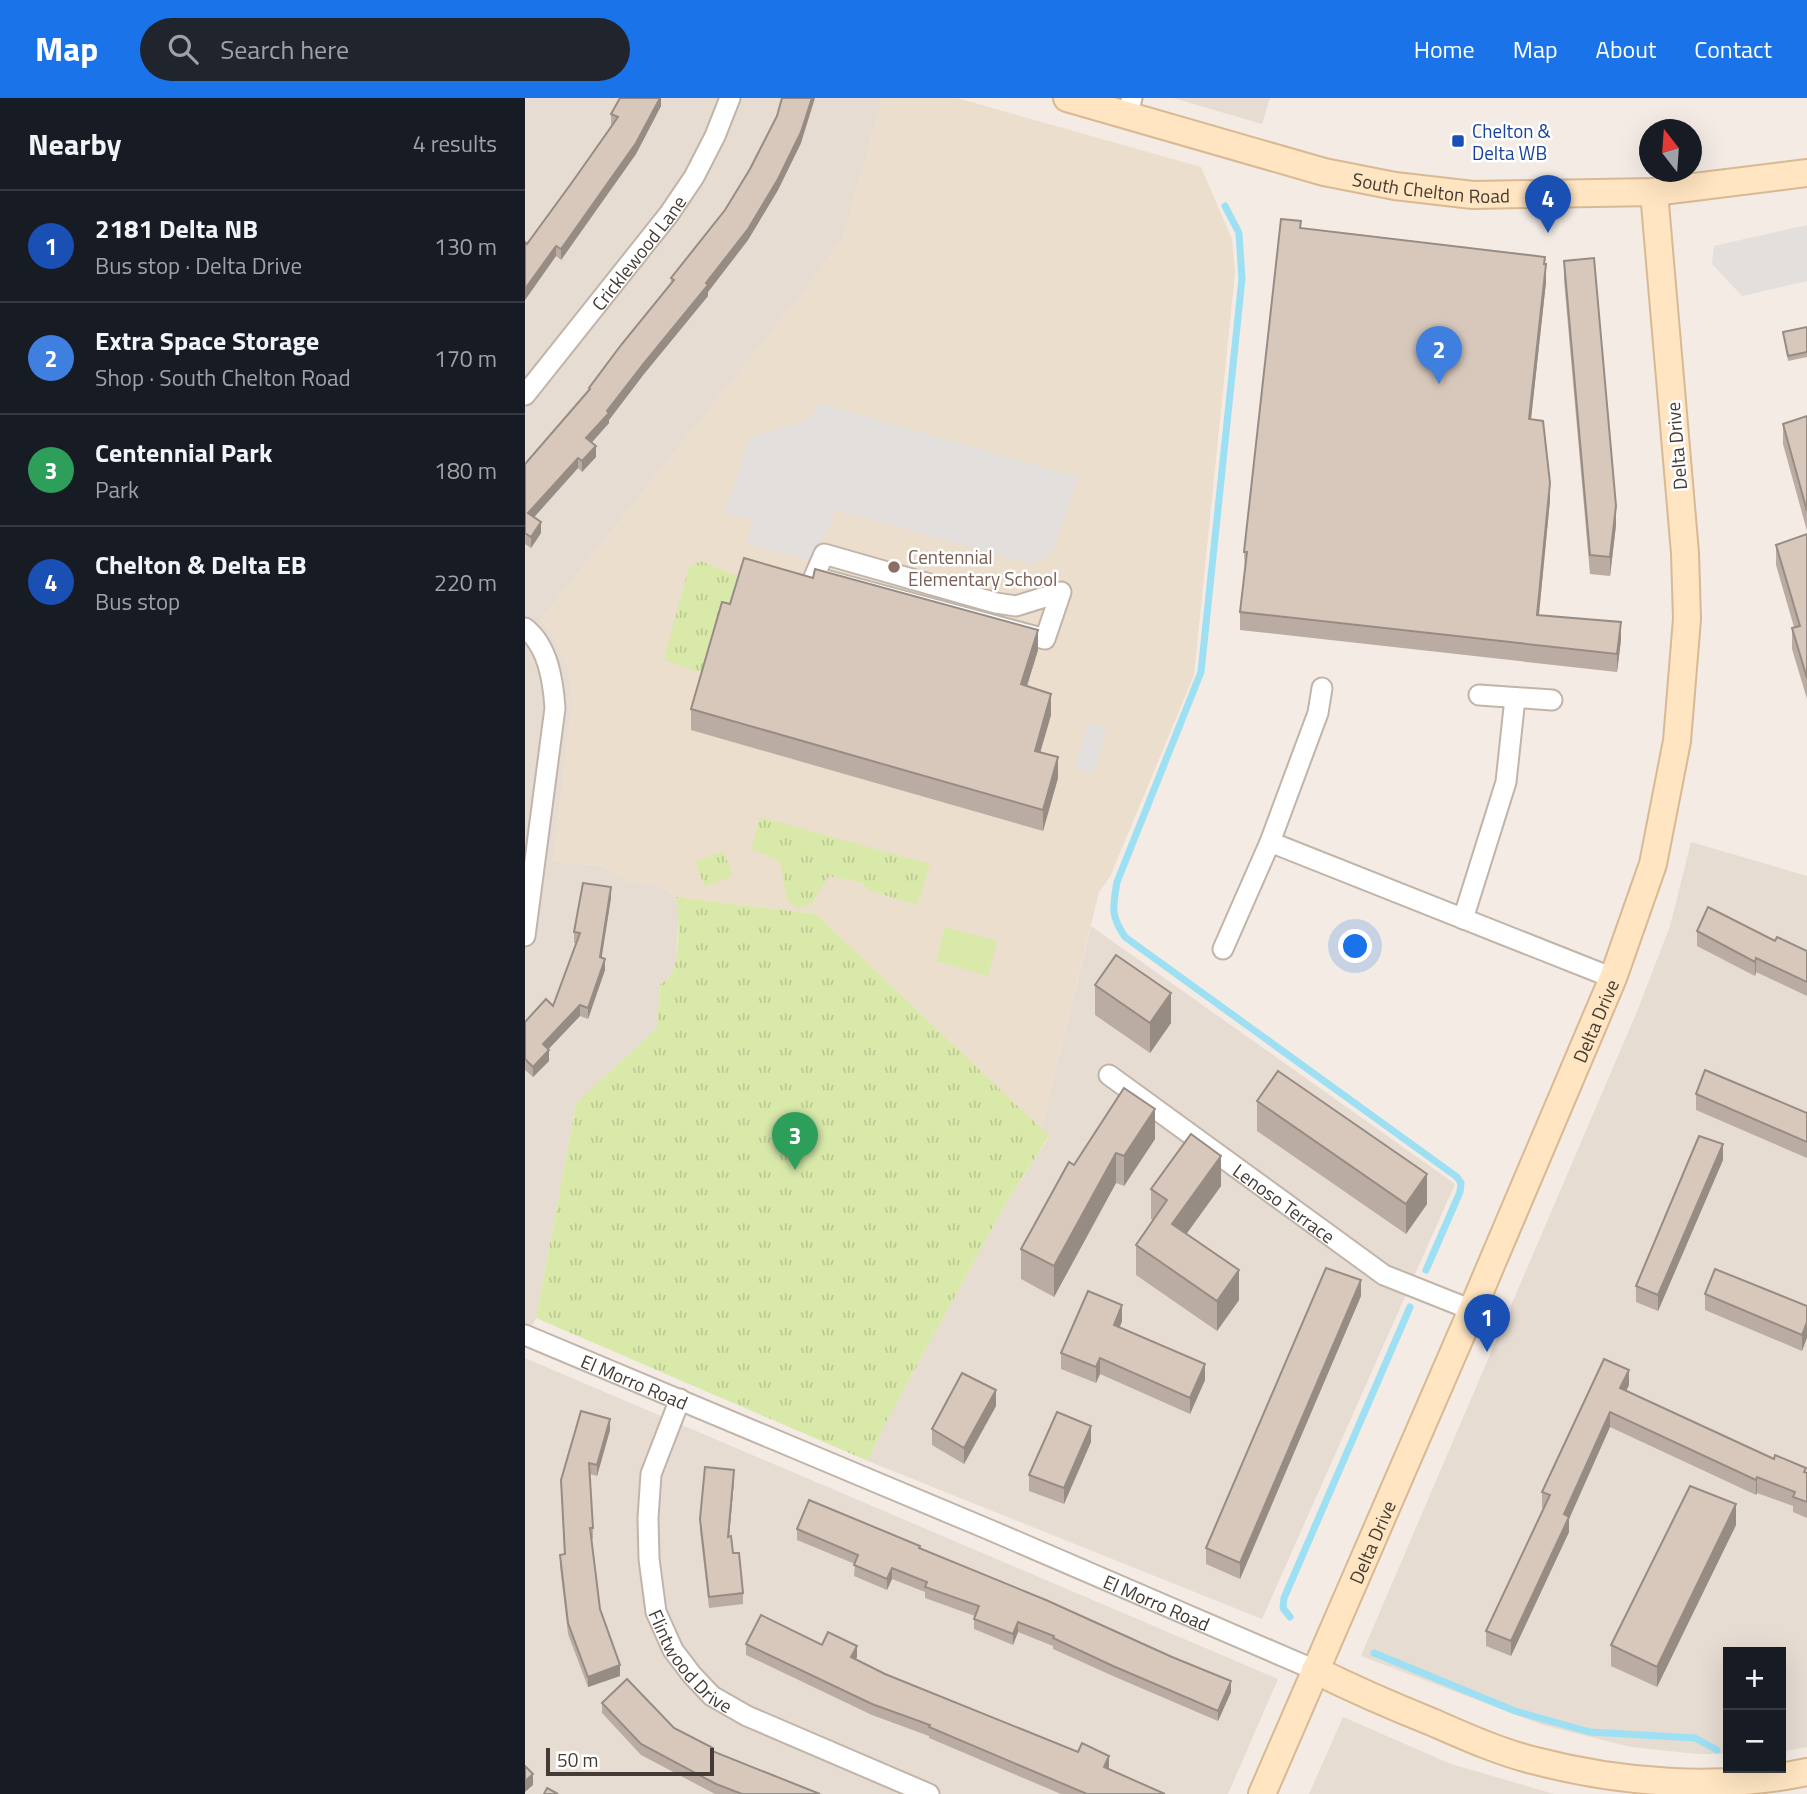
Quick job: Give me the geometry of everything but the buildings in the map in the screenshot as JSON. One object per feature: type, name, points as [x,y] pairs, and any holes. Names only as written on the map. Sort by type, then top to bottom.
[{"type":"main road","name":"South Chelton Road","points":[[1067,98],[1129,107],[1324,172],[1395,186],[1473,195],[1654,192],[1807,173]]},
{"type":"main road","name":"Delta Drive","points":[[1262,1794],[1613,978],[1655,853],[1677,741],[1687,619],[1685,553],[1654,192]]},
{"type":"main road","name":"El Morro Road","points":[[1315,1670],[1487,1746],[1532,1760],[1702,1788],[1740,1787],[1807,1772]]},
{"type":"street","name":"Cricklewood Lane","points":[[525,395],[669,214],[694,177],[715,136],[730,98]]},
{"type":"street","points":[[824,554],[996,603],[1016,606],[1061,592],[1045,639],[814,577],[824,554]]},
{"type":"street","points":[[525,628],[536,637],[547,663],[554,685],[555,708],[525,936]]},
{"type":"street","points":[[1223,949],[1270,842],[1318,713],[1322,688]]},
{"type":"street","points":[[1479,695],[1552,700]]},
{"type":"street","points":[[1463,919],[1506,782],[1515,698]]},
{"type":"street","points":[[1270,842],[1613,978]]},
{"type":"street","name":"Lenoso Terrace","points":[[1109,1075],[1384,1275],[1472,1310]]},
{"type":"street","name":"El Morro Road","points":[[525,1335],[1315,1670]]},
{"type":"street","name":"Flintwood Drive","points":[[680,1399],[652,1475],[647,1518],[656,1612],[673,1650],[712,1696],[747,1716],[929,1794]]},
{"type":"shaded area","points":[[525,98],[883,98],[843,237],[810,284],[541,620],[555,638],[569,669],[573,700],[553,861],[602,866],[629,882],[660,885],[676,897],[679,908],[676,961],[670,978],[660,985],[657,1028],[576,1103],[536,1318],[525,1340]]},
{"type":"shaded area","name":"Centennial Elementary School","points":[[883,98],[957,98],[1201,167],[1232,239],[1235,273],[1194,675],[1110,877],[1099,892],[1041,1129],[816,914],[676,897],[660,885],[629,882],[602,866],[553,861],[573,700],[569,669],[555,638],[541,620],[810,284],[843,237]]},
{"type":"shaded area","points":[[1173,98],[1270,98],[1262,124]]},
{"type":"shaded area","points":[[1807,225],[1807,281],[1742,296],[1712,264],[1714,246]]},
{"type":"shaded area","points":[[819,403],[1078,477],[1053,551],[1033,564],[836,510],[813,561],[746,543],[754,520],[725,513],[750,437],[809,420]]},
{"type":"shaded area","points":[[1088,723],[1107,729],[1094,773],[1074,768]]},
{"type":"shaded area","points":[[1691,842],[1807,876],[1807,1747],[1786,1751],[1786,1647],[1723,1647],[1723,1754],[1631,1747],[1543,1725],[1361,1656],[1638,1009],[1670,926]]},
{"type":"shaded area","points":[[1091,926],[1455,1184],[1262,1619],[868,1461],[885,1424],[1006,1203],[1049,1137],[1041,1129]]},
{"type":"shaded area","points":[[525,1358],[1278,1679],[1228,1794],[525,1794]]},
{"type":"shaded area","points":[[1343,1717],[1451,1764],[1554,1794],[1309,1794]]},
{"type":"green space","points":[[701,561],[744,579],[707,675],[664,660],[689,567]]},
{"type":"green space","points":[[760,817],[930,864],[917,905],[868,890],[863,883],[829,876],[812,903],[798,909],[787,901],[780,861],[751,849]]},
{"type":"green space","points":[[723,851],[733,876],[705,887],[695,862]]},
{"type":"green space","points":[[676,897],[816,914],[1049,1136],[1006,1203],[885,1424],[868,1461],[536,1318],[576,1103],[657,1028],[660,984],[668,979],[673,971],[677,951]]},
{"type":"green space","points":[[945,927],[997,941],[988,976],[936,961]]},
{"type":"waterway","points":[[1225,206],[1239,233],[1242,279],[1201,672],[1117,882],[1115,917],[1125,937],[1457,1177],[1461,1183],[1460,1192],[1426,1270]]},
{"type":"waterway","points":[[1290,1617],[1283,1608],[1284,1598],[1410,1307]]},
{"type":"waterway","points":[[1374,1653],[1515,1711],[1590,1732],[1695,1738],[1717,1750]]},
{"type":"place","name":"Chelton & Delta WB","points":[[1458,141]]},
{"type":"place","name":"Chelton & Delta EB","points":[[1548,233]]},
{"type":"place","name":"Extra Space Storage","points":[[1439,384]]},
{"type":"place","name":"Centennial Elementary School","points":[[894,567]]},
{"type":"place","name":"Centennial Park","points":[[795,1170]]},
{"type":"place","name":"2181 Delta NB","points":[[1487,1352]]}]
